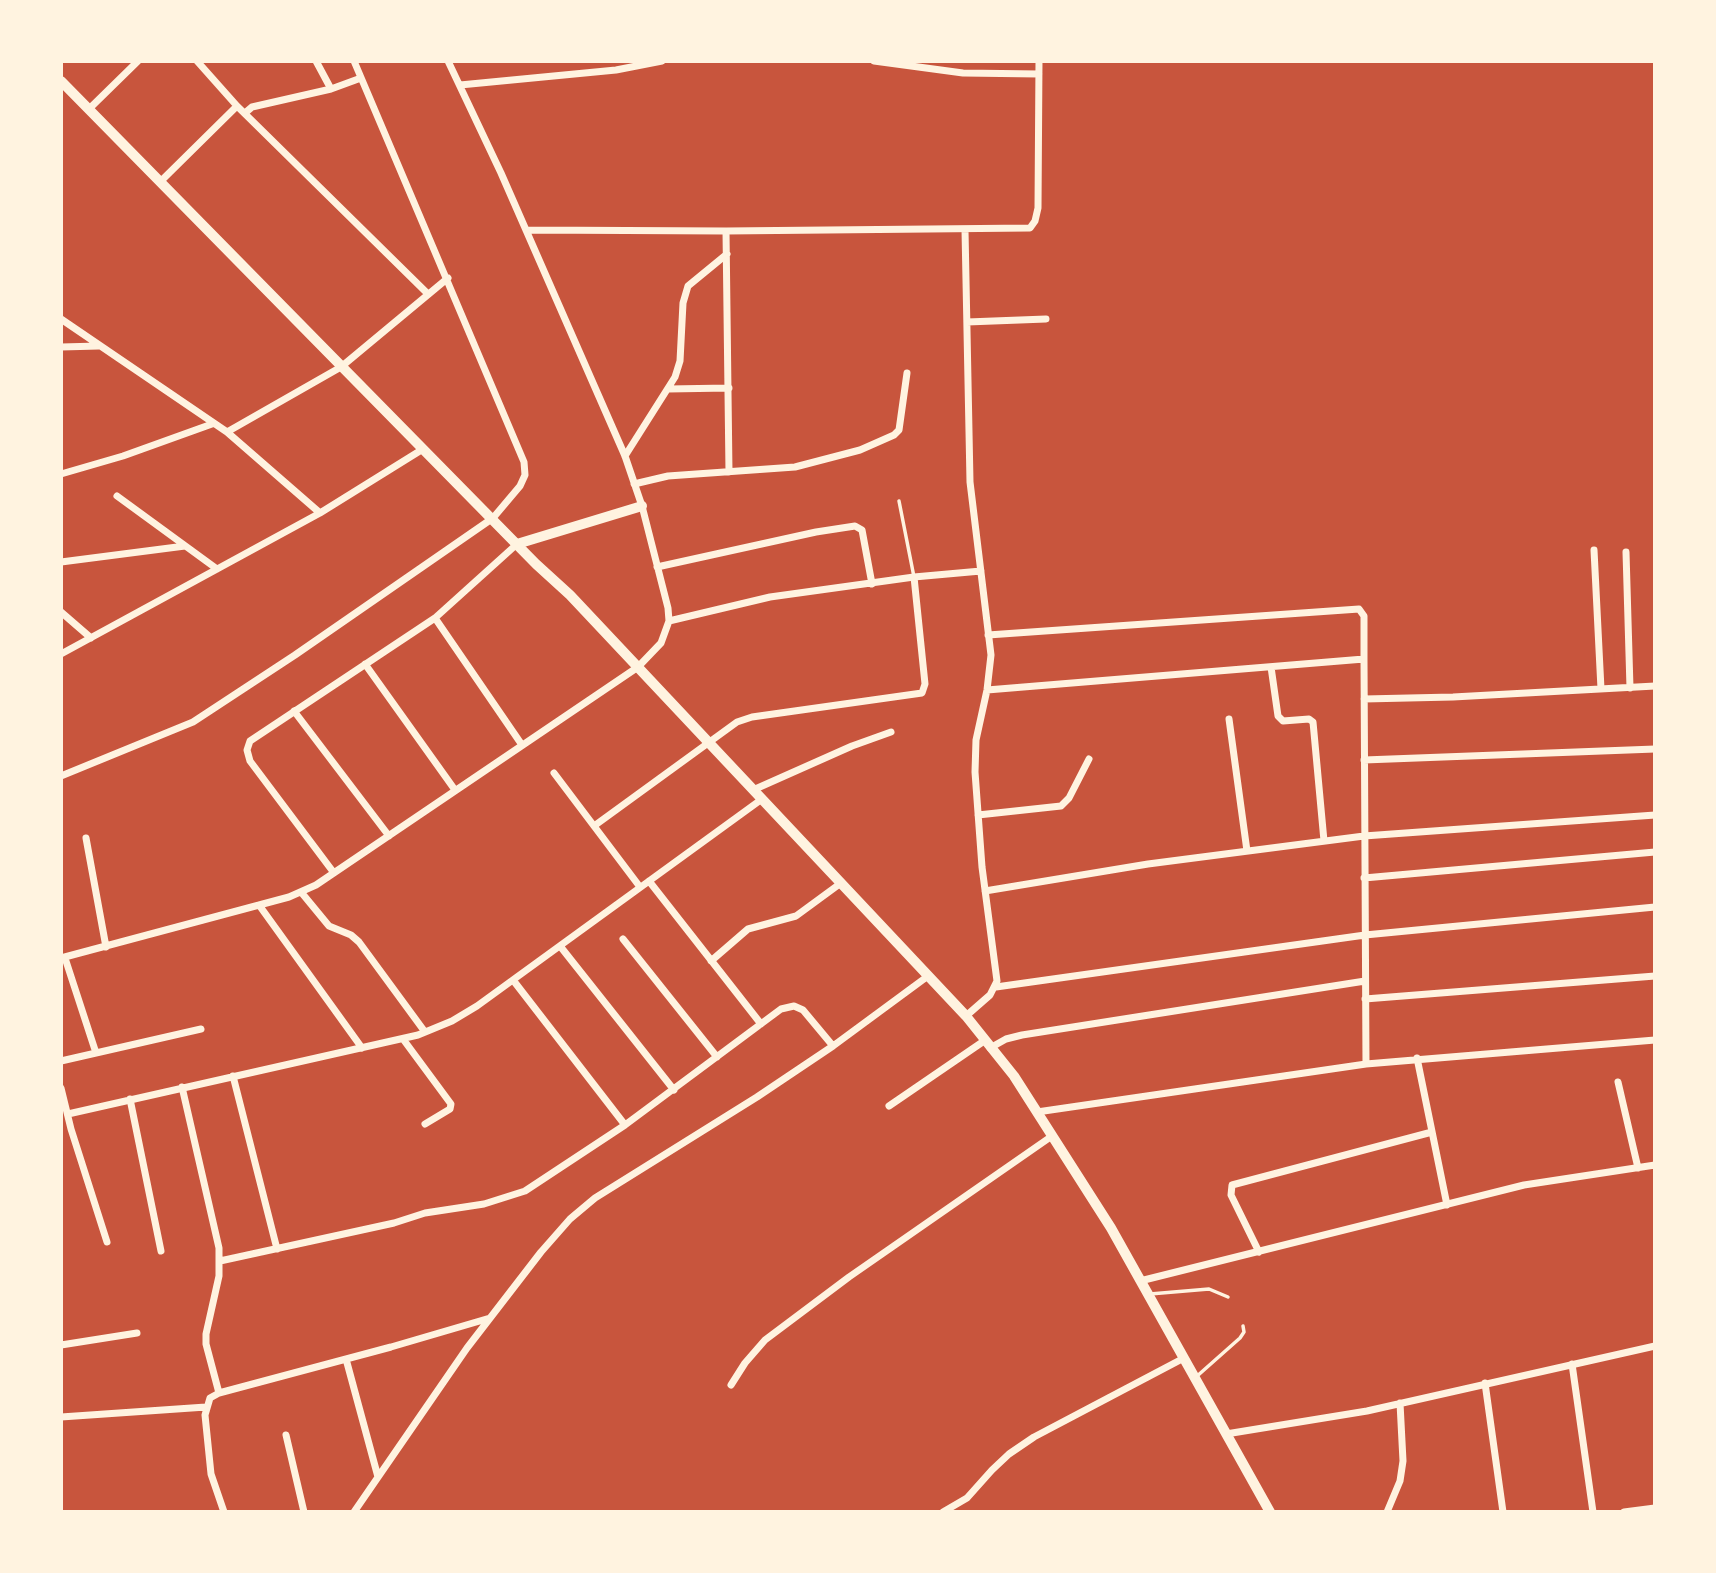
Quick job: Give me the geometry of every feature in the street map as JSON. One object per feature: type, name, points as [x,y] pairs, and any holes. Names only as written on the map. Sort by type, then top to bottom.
[{"type":"main road","points":[[61,81],[536,564],[570,595],[966,1016],[1014,1076],[1111,1228],[1270,1512]]},
{"type":"main road","points":[[517,544],[642,506]]},
{"type":"street","points":[[89,109],[138,61]]},
{"type":"street","points":[[197,61],[237,106],[428,294]]},
{"type":"street","points":[[316,61],[331,89]]},
{"type":"street","points":[[61,776],[193,722],[493,518],[520,486],[525,475],[524,461],[354,61]]},
{"type":"street","points":[[96,1053],[63,958],[301,892],[334,873],[638,667],[662,643],[669,621],[668,608],[642,506],[625,456],[448,61]]},
{"type":"street","points":[[460,85],[662,61]]},
{"type":"street","points":[[874,61],[963,73],[1039,74]]},
{"type":"street","points":[[526,230],[1030,228],[1038,208],[1039,61]]},
{"type":"street","points":[[245,113],[261,104],[331,89],[361,78]]},
{"type":"street","points":[[160,182],[237,106]]},
{"type":"street","points":[[965,230],[970,482],[991,654],[975,756],[985,891],[997,981],[990,996],[966,1016]]},
{"type":"street","points":[[726,231],[729,472]]},
{"type":"street","points":[[625,456],[675,377],[680,361],[684,294],[688,286],[727,254]]},
{"type":"street","points":[[227,432],[341,367],[447,278]]},
{"type":"street","points":[[61,319],[227,432],[320,513]]},
{"type":"street","points":[[967,322],[1046,319]]},
{"type":"street","points":[[61,347],[99,345]]},
{"type":"street","points":[[634,484],[668,476],[776,470],[860,450],[894,435],[901,424],[907,373]]},
{"type":"street","points":[[668,389],[729,388]]},
{"type":"street","points":[[61,474],[123,456],[212,424]]},
{"type":"street","points":[[61,654],[320,513],[423,449]]},
{"type":"street","points":[[117,496],[217,569]]},
{"type":"street","points":[[657,568],[816,532],[855,526],[862,530],[872,584]]},
{"type":"street","points":[[334,873],[250,761],[247,750],[250,741],[435,618],[517,544]]},
{"type":"street","points":[[61,562],[185,546]]},
{"type":"street","points":[[1594,550],[1601,689]]},
{"type":"street","points":[[1626,552],[1630,688]]},
{"type":"street","points":[[669,621],[770,597],[914,577],[981,572]]},
{"type":"street","points":[[594,826],[737,722],[752,717],[922,692],[925,684],[914,577]]},
{"type":"street","points":[[988,635],[1359,609],[1364,615],[1366,1064]]},
{"type":"street","points":[[61,612],[91,638]]},
{"type":"street","points":[[435,618],[522,745]]},
{"type":"street","points":[[987,690],[1364,659]]},
{"type":"street","points":[[365,664],[456,790]]},
{"type":"street","points":[[1272,667],[1278,716],[1283,721],[1309,719],[1313,722],[1324,841]]},
{"type":"street","points":[[1364,699],[1655,686]]},
{"type":"street","points":[[294,711],[388,836]]},
{"type":"street","points":[[1229,719],[1247,851]]},
{"type":"street","points":[[753,790],[852,746],[891,732]]},
{"type":"street","points":[[1364,760],[1655,749]]},
{"type":"street","points":[[978,815],[1061,806],[1069,798],[1089,759]]},
{"type":"street","points":[[554,773],[640,887]]},
{"type":"street","points":[[68,1114],[425,1032],[469,1011],[762,799]]},
{"type":"street","points":[[985,891],[1147,864],[1364,836],[1655,815]]},
{"type":"street","points":[[86,838],[106,947]]},
{"type":"street","points":[[1364,878],[1655,852]]},
{"type":"street","points":[[649,881],[761,1024]]},
{"type":"street","points":[[710,961],[748,929],[796,916],[841,883]]},
{"type":"street","points":[[301,892],[329,926],[351,935],[359,942],[425,1032]]},
{"type":"street","points":[[259,905],[362,1048]]},
{"type":"street","points":[[996,987],[1365,936],[1655,907]]},
{"type":"street","points":[[622,939],[717,1057]]},
{"type":"street","points":[[560,946],[674,1090]]},
{"type":"street","points":[[354,1512],[490,1318],[570,1219],[595,1198],[834,1046],[928,976]]},
{"type":"street","points":[[1365,999],[1655,976]]},
{"type":"street","points":[[513,980],[625,1125]]},
{"type":"street","points":[[890,1106],[987,1044],[1006,1039],[1130,1016],[1365,981]]},
{"type":"street","points":[[220,1261],[394,1223],[425,1213],[506,1198],[525,1191],[625,1125],[781,1009],[794,1006],[803,1010],[834,1046]]},
{"type":"street","points":[[61,1061],[201,1030]]},
{"type":"street","points":[[403,1039],[451,1104],[450,1109],[425,1124]]},
{"type":"street","points":[[1037,1112],[1417,1058],[1655,1040]]},
{"type":"street","points":[[1417,1058],[1447,1205]]},
{"type":"street","points":[[233,1076],[278,1249]]},
{"type":"street","points":[[1618,1082],[1638,1168]]},
{"type":"street","points":[[182,1087],[220,1261],[206,1334],[206,1344],[219,1393]]},
{"type":"street","points":[[61,1088],[71,1129],[107,1242]]},
{"type":"street","points":[[130,1099],[161,1251]]},
{"type":"street","points":[[61,1130],[71,1129]]},
{"type":"street","points":[[1259,1252],[1231,1195],[1232,1185],[1432,1132]]},
{"type":"street","points":[[731,1385],[765,1340],[849,1277],[1052,1136]]},
{"type":"street","points":[[1140,1281],[1524,1185],[1655,1165]]},
{"type":"street","points":[[224,1512],[211,1474],[206,1407],[210,1398],[219,1393],[490,1318]]},
{"type":"street","points":[[61,1345],[137,1333]]},
{"type":"street","points":[[1226,1434],[1400,1403],[1655,1346]]},
{"type":"street","points":[[943,1512],[967,1498],[1009,1454],[1034,1437],[1184,1358]]},
{"type":"street","points":[[346,1359],[378,1477]]},
{"type":"street","points":[[1572,1364],[1593,1512]]},
{"type":"street","points":[[1485,1383],[1503,1512]]},
{"type":"street","points":[[1387,1512],[1400,1481],[1403,1461],[1400,1403]]},
{"type":"street","points":[[61,1417],[206,1407]]},
{"type":"street","points":[[286,1435],[304,1512]]},
{"type":"street","points":[[1623,1512],[1655,1508]]},
{"type":"lane","points":[[899,501],[914,577]]},
{"type":"lane","points":[[1148,1294],[1209,1289],[1228,1297]]},
{"type":"lane","points":[[1195,1378],[1240,1338],[1244,1332],[1243,1326]]}]
